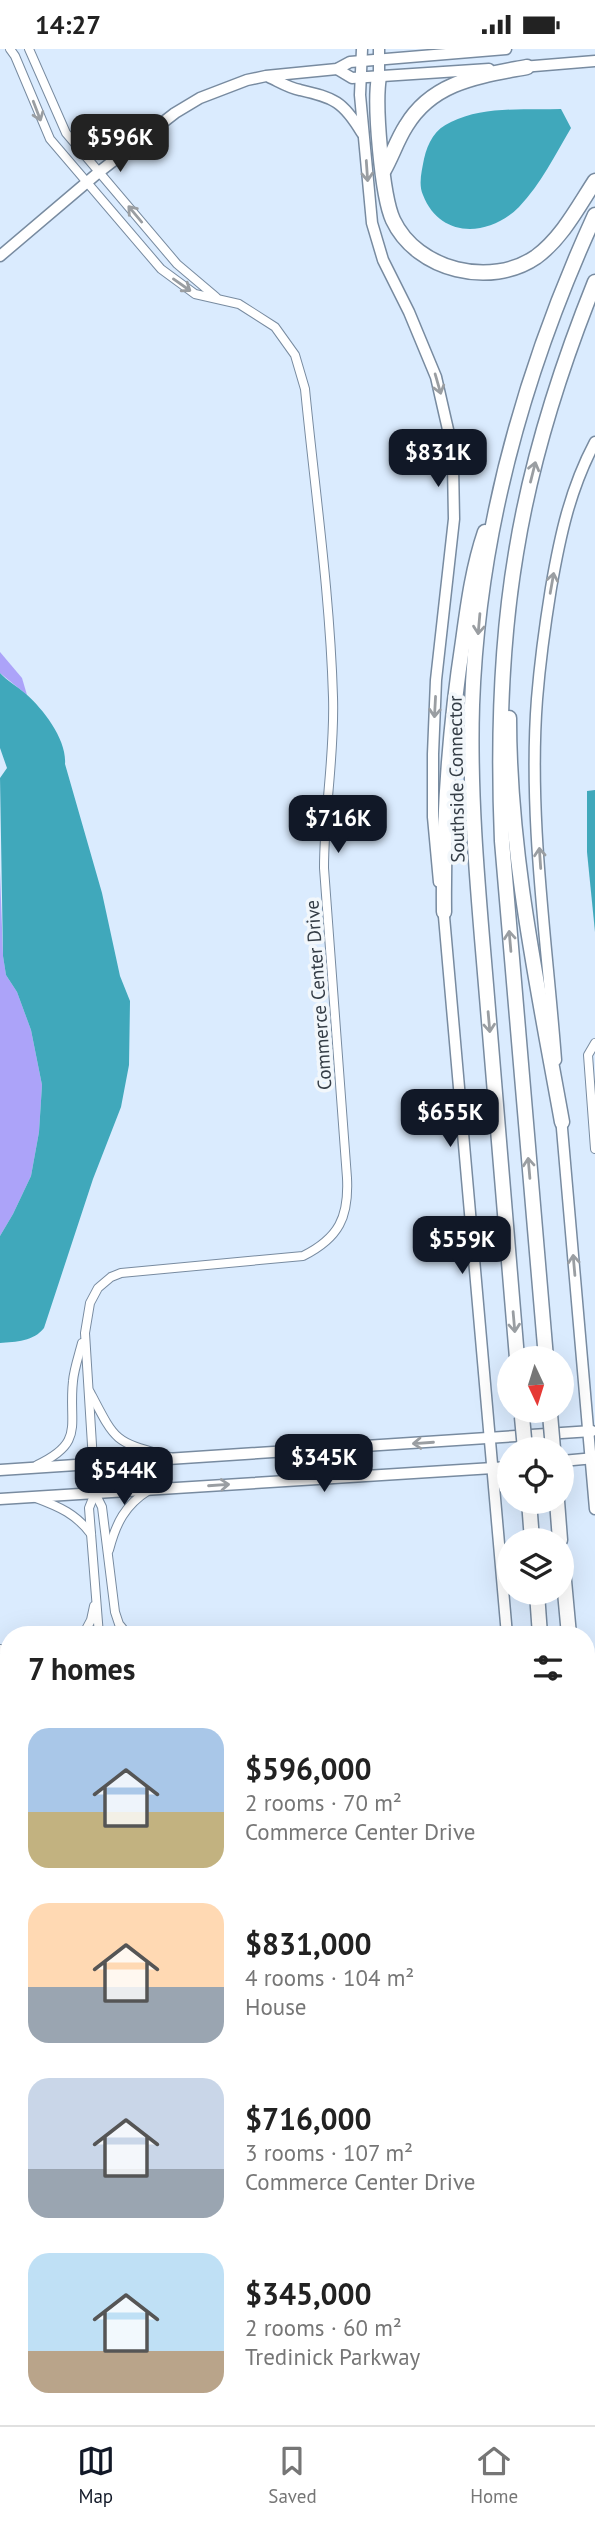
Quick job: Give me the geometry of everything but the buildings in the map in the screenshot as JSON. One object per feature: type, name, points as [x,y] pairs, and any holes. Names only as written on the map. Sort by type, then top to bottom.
[{"type":"highway","points":[[383,171],[405,127],[429,98],[468,78],[527,67]]},
{"type":"highway","points":[[379,77],[376,95],[383,171],[393,220],[409,242],[434,262],[474,273],[494,272],[535,258],[555,241],[595,181]]},
{"type":"highway","name":"Southside Connector","points":[[516,1346],[473,832],[472,703],[480,610],[502,484],[518,419],[540,350],[595,215]]},
{"type":"highway","points":[[544,1346],[504,868],[499,773],[504,645],[516,554],[532,473],[556,387],[595,282]]},
{"type":"highway","points":[[444,912],[445,800],[456,689],[478,552],[502,484]]},
{"type":"highway","points":[[524,513],[510,682],[512,800],[524,913],[562,1122]]},
{"type":"highway","points":[[538,1605],[539,1626]]},
{"type":"highway","points":[[566,1605],[568,1626]]},
{"type":"street","name":"Commerce Center Drive","points":[[10,49],[50,139],[162,269],[195,294],[216,297],[251,310],[275,327],[295,355],[305,389],[334,701],[324,865],[347,1178],[346,1209],[335,1233],[303,1256],[121,1273],[111,1277],[98,1288],[90,1303],[85,1333],[95,1493],[89,1508],[98,1626]]},
{"type":"street","name":"Commerce Center Drive","points":[[29,49],[58,121],[66,134],[177,264],[216,297]]},
{"type":"street","points":[[0,256],[174,113],[225,87],[266,76],[337,69],[362,55],[506,49]]},
{"type":"street","points":[[379,54],[379,77]]},
{"type":"street","points":[[362,55],[360,95],[369,204],[376,242],[436,377],[453,465],[454,519],[436,680],[433,754],[436,862],[444,912],[506,1626]]},
{"type":"street","points":[[337,69],[352,78],[362,78],[595,61]]},
{"type":"street","points":[[266,76],[298,90],[312,91],[331,99],[347,111],[364,137]]},
{"type":"street","points":[[595,442],[582,467],[561,532],[545,625],[537,701],[536,778],[539,856],[592,1431],[595,1509]]},
{"type":"street","points":[[595,1043],[588,1055],[595,1149]]},
{"type":"street","points":[[31,1468],[55,1457],[69,1441],[73,1424],[73,1380],[85,1333]]},
{"type":"street","points":[[89,1390],[117,1438],[134,1447],[177,1458]]},
{"type":"street","points":[[0,1470],[592,1431]]},
{"type":"street","points":[[574,1460],[593,1458]]},
{"type":"street","points":[[0,1499],[497,1468]]},
{"type":"street","points":[[107,1556],[122,1513],[134,1500],[151,1489]]},
{"type":"street","name":"Commerce Center Drive","points":[[95,1493],[102,1507],[115,1612],[121,1626]]},
{"type":"street","points":[[33,1497],[74,1514],[91,1534]]},
{"type":"street","points":[[88,1626],[95,1599]]},
{"type":"shaded area","points":[[0,652],[22,678],[27,695],[0,673]]},
{"type":"shaded area","points":[[0,871],[6,975],[17,992],[31,1030],[42,1085],[39,1132],[31,1176],[0,1236]]},
{"type":"water","points":[[561,109],[571,128],[534,189],[507,217],[494,224],[466,229],[441,220],[431,209],[423,195],[421,177],[428,147],[441,128],[477,113]]},
{"type":"water","points":[[0,673],[40,708],[62,745],[102,893],[120,976],[130,1001],[129,1065],[121,1107],[93,1179],[44,1328],[30,1338],[0,1343],[0,1236],[31,1176],[39,1132],[42,1085],[31,1030],[17,992],[6,975],[3,956],[0,778],[7,768],[0,748]]},
{"type":"water","points":[[595,790],[595,932],[587,852],[587,791]]}]
